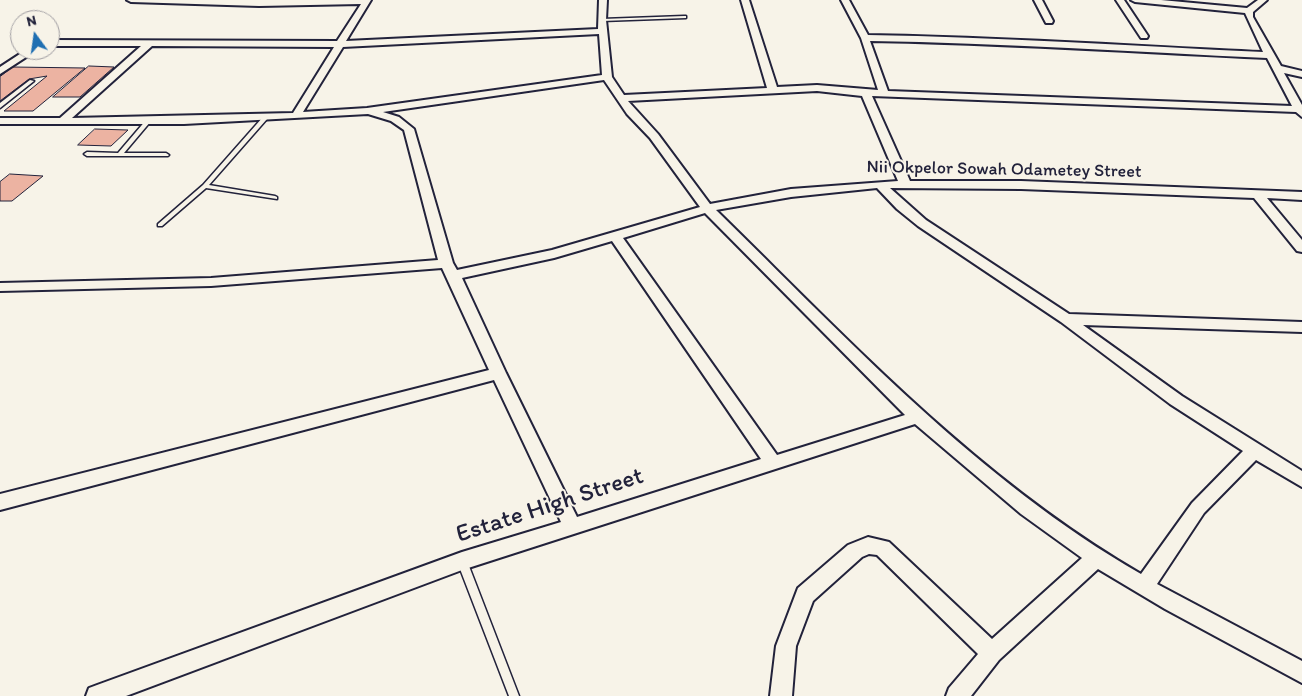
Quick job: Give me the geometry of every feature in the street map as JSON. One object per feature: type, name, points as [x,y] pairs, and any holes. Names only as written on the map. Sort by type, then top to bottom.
[{"type":"street","points":[[132,0],[259,4],[367,0]]},
{"type":"street","points":[[296,116],[367,0]]},
{"type":"street","points":[[603,0],[602,20],[607,77],[622,98],[654,136],[707,208],[918,417],[1003,490],[1096,558],[1302,672]]},
{"type":"street","points":[[745,0],[773,90]]},
{"type":"street","points":[[845,0],[865,38],[884,94]]},
{"type":"street","points":[[1038,0],[1049,21]]},
{"type":"street","points":[[1120,0],[1144,36]]},
{"type":"street","points":[[1136,0],[1249,11],[1263,0]]},
{"type":"street","points":[[1249,11],[1249,17],[1300,112]]},
{"type":"street","points":[[60,43],[340,44],[604,30]]},
{"type":"street","points":[[865,38],[990,40],[1078,47],[1270,55]]},
{"type":"street","points":[[62,122],[150,43]]},
{"type":"street","points":[[0,71],[17,60]]},
{"type":"street","points":[[1276,68],[1302,74]]},
{"type":"street","points":[[0,122],[296,116],[368,110],[607,77]]},
{"type":"street","points":[[622,98],[817,88],[884,94],[1300,112]]},
{"type":"street","points":[[866,93],[906,185]]},
{"type":"street","points":[[368,110],[395,119],[409,129],[450,269],[572,525]]},
{"type":"street","points":[[880,184],[901,206],[922,223],[1066,319],[1176,400],[1302,480]]},
{"type":"street","name":"Nii Okpelor Sowah Odametey Street","points":[[0,287],[212,282],[450,269],[554,254],[696,214],[707,208],[791,193],[880,184],[1021,184],[1302,196]]},
{"type":"street","points":[[1257,194],[1302,248]]},
{"type":"street","points":[[614,236],[774,464]]},
{"type":"street","points":[[1066,319],[1302,327]]},
{"type":"street","points":[[0,502],[498,373]]},
{"type":"street","name":"Estate High Street","points":[[97,696],[462,561],[918,417]]},
{"type":"street","points":[[1144,586],[1198,508],[1255,450]]},
{"type":"street","points":[[781,696],[786,646],[805,595],[855,551],[868,545],[882,548],[992,653]]},
{"type":"street","points":[[958,696],[992,653],[1096,558]]},
{"type":"lane","points":[[602,20],[684,17]]},
{"type":"lane","points":[[0,106],[32,81]]},
{"type":"lane","points":[[160,225],[205,186],[265,118]]},
{"type":"lane","points":[[120,155],[149,120]]},
{"type":"lane","points":[[87,154],[166,155]]},
{"type":"lane","points":[[205,186],[275,198]]},
{"type":"lane","points":[[462,561],[514,696]]},
{"type":"building","points":[[89,66],[114,67],[80,97],[53,97]]},
{"type":"building","points":[[13,67],[85,68],[33,111],[4,111],[47,76],[29,79],[0,101],[0,77]]},
{"type":"building","points":[[95,129],[128,130],[111,146],[78,145]]},
{"type":"building","points":[[10,174],[43,176],[12,201],[0,201],[0,182]]}]
